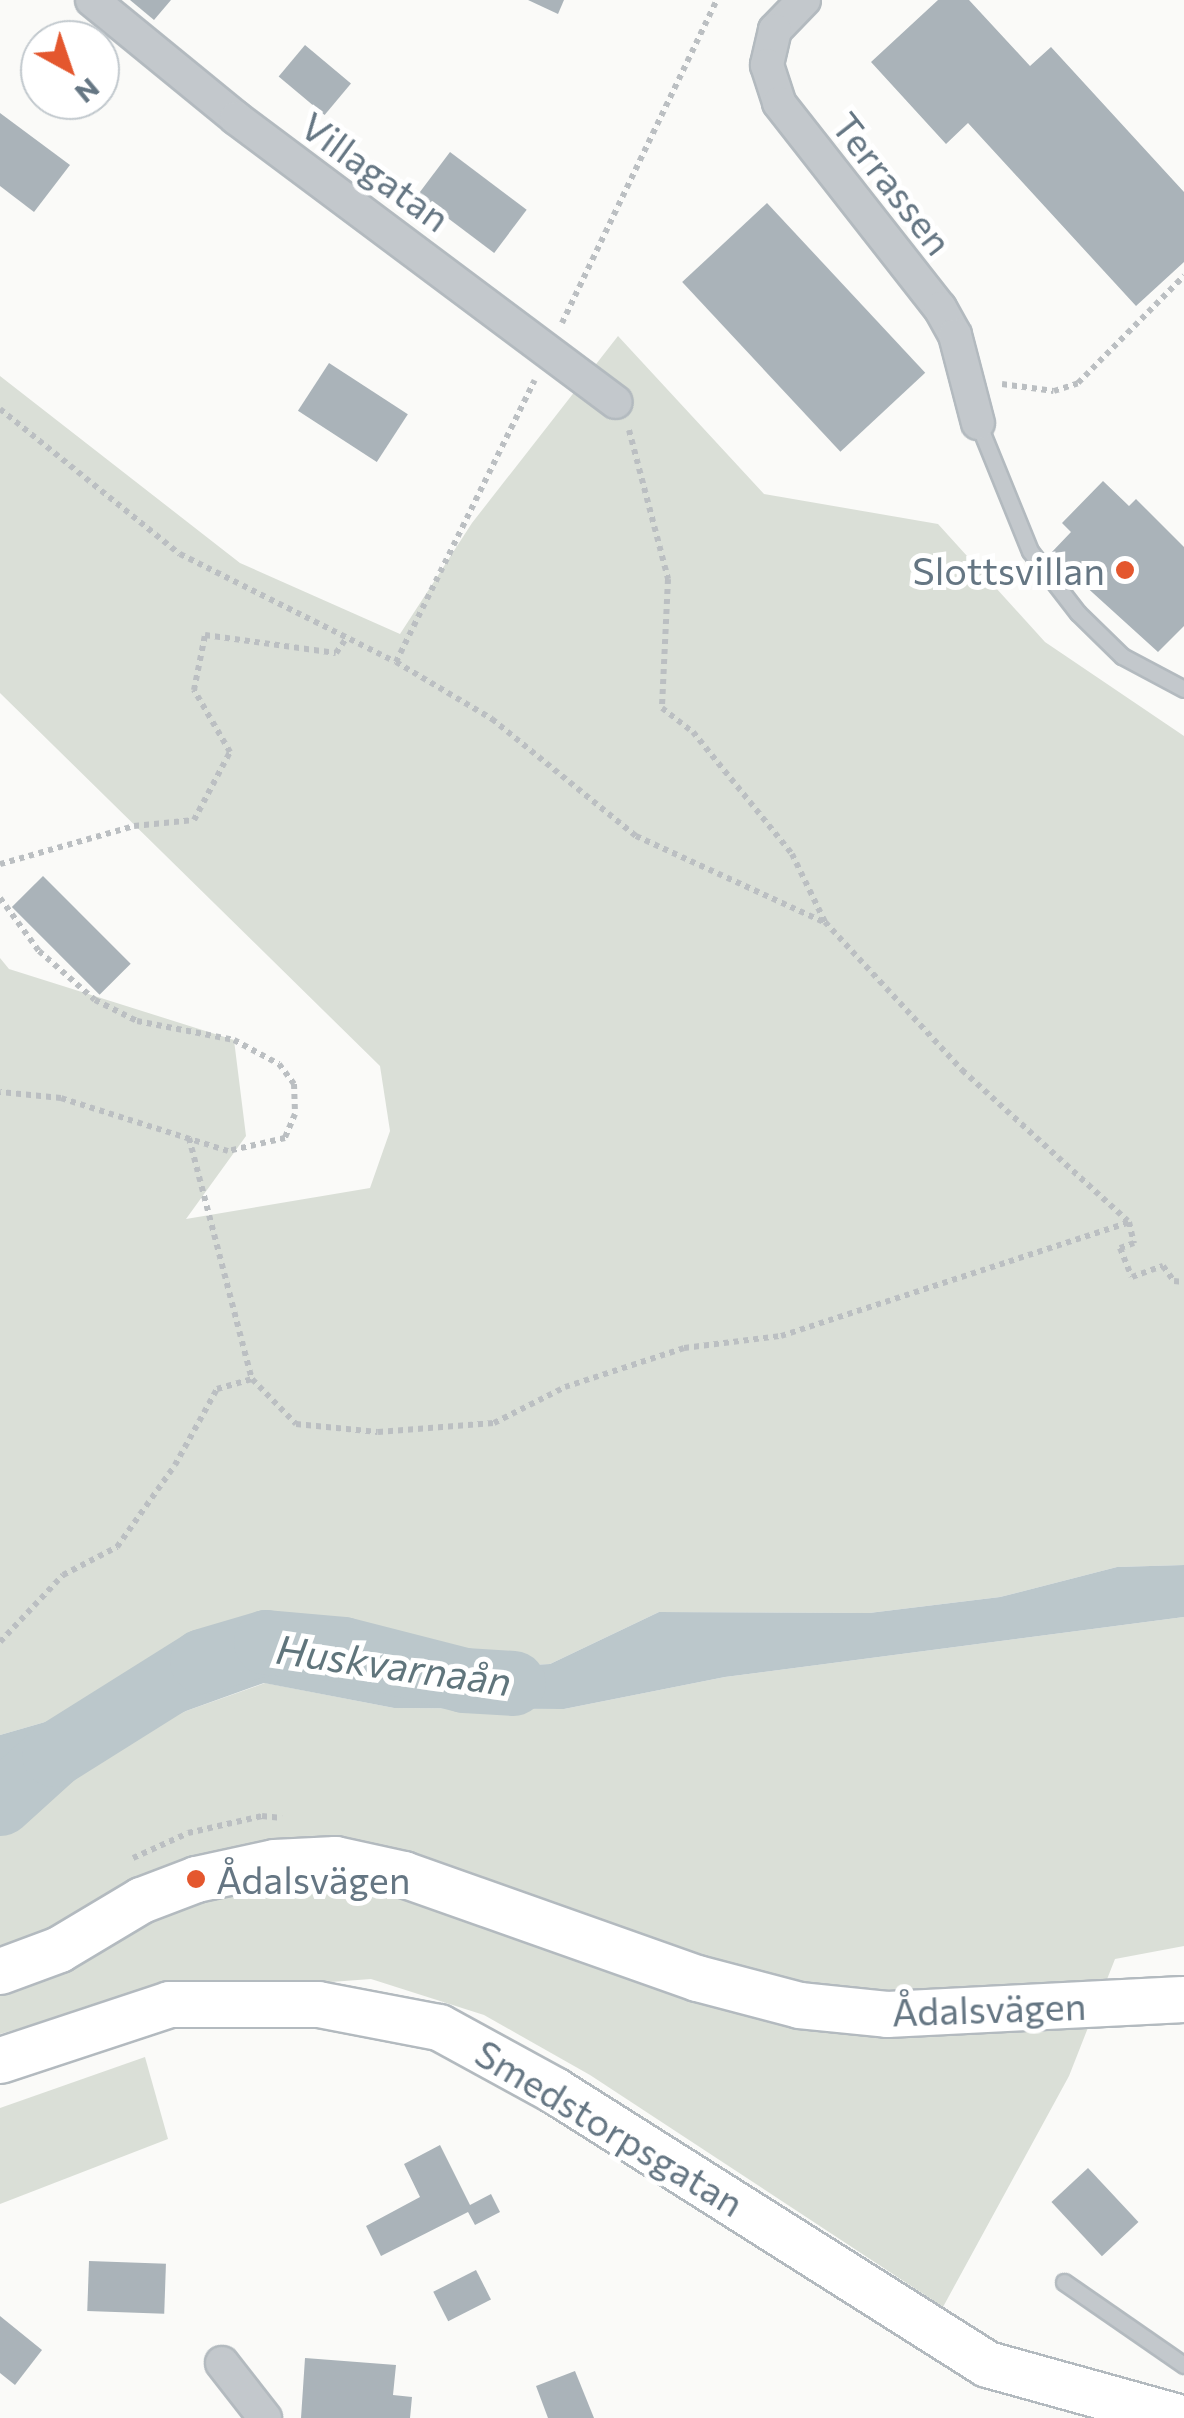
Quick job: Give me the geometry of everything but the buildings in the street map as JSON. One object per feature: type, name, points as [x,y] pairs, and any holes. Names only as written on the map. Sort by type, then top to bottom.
[{"type":"street","name":"Villagatan","points":[[92,0],[236,118],[552,343],[616,402]]},
{"type":"street","name":"Terrassen","points":[[804,0],[775,30],[767,65],[779,103],[940,308],[978,423]]},
{"type":"street","name":"Ådalsvägen","points":[[0,1971],[59,1949],[141,1900],[196,1879],[274,1862],[336,1859],[402,1874],[697,1978],[798,2004],[887,2014],[1184,1999]]},
{"type":"street","name":"Smedstorpsgatan","points":[[0,2060],[169,2004],[318,2004],[438,2027],[603,2120],[987,2364],[1182,2418]]},
{"type":"street","points":[[222,2363],[265,2418]]},
{"type":"lane","points":[[978,423],[1030,550],[1078,613],[1122,656],[1184,689]]},
{"type":"lane","points":[[1064,2282],[1184,2365]]},
{"type":"path","points":[[396,662],[498,465],[552,343],[717,0]]},
{"type":"path","points":[[968,384],[1054,391],[1078,383],[1184,276]]},
{"type":"path","points":[[616,402],[641,463],[668,578],[662,708],[693,732],[792,854],[825,922],[962,1070],[1077,1182],[1129,1222],[1134,1243],[1120,1248],[1132,1277],[1163,1266],[1174,1281],[1184,1282]]},
{"type":"path","points":[[0,409],[180,554],[345,640],[396,662],[492,720],[636,836],[825,922]]},
{"type":"path","points":[[0,864],[134,826],[194,820],[230,752],[194,690],[205,635],[336,653],[345,640]]},
{"type":"path","points":[[0,898],[38,951],[95,1000],[137,1020],[234,1040],[278,1064],[294,1084],[295,1114],[284,1138],[228,1151],[62,1098],[0,1092]]},
{"type":"path","points":[[189,1138],[252,1379],[296,1424],[378,1432],[494,1424],[565,1386],[684,1348],[781,1336],[1129,1222]]},
{"type":"path","points":[[0,1642],[62,1575],[117,1546],[175,1465],[217,1389],[252,1379]]},
{"type":"shaded area","points":[[618,336],[764,494],[938,524],[1045,642],[1184,736],[1184,1565],[1117,1567],[1000,1597],[869,1613],[659,1612],[550,1664],[393,1672],[335,1641],[167,1660],[52,1720],[0,1735],[0,958],[9,969],[234,1040],[246,1136],[186,1219],[370,1188],[390,1131],[380,1066],[0,693],[0,376],[240,563],[400,634],[472,523]]},
{"type":"shaded area","name":"Huskvarnaån","points":[[1184,1565],[1184,1617],[725,1677],[564,1709],[394,1708],[264,1683],[186,1711],[14,1789],[0,1803],[0,1735],[52,1720],[167,1660],[335,1641],[393,1672],[550,1664],[659,1612],[869,1613],[1000,1597],[1117,1567]]},
{"type":"shaded area","points":[[1184,1617],[1184,1946],[1115,1959],[1069,2076],[943,2307],[590,2075],[484,2015],[371,1979],[127,1997],[0,2034],[0,1803],[14,1789],[186,1711],[265,1683],[394,1708],[564,1709],[725,1677]]},
{"type":"shaded area","points":[[145,2057],[168,2139],[0,2204],[0,2108]]},
{"type":"waterway","name":"Huskvarnaån","points":[[0,1803],[54,1754],[202,1661],[266,1642],[343,1649],[464,1680],[513,1683]]},
{"type":"place","name":"Slottsvillan","points":[[1125,570]]},
{"type":"place","name":"Ådalsvägen","points":[[196,1879]]}]
